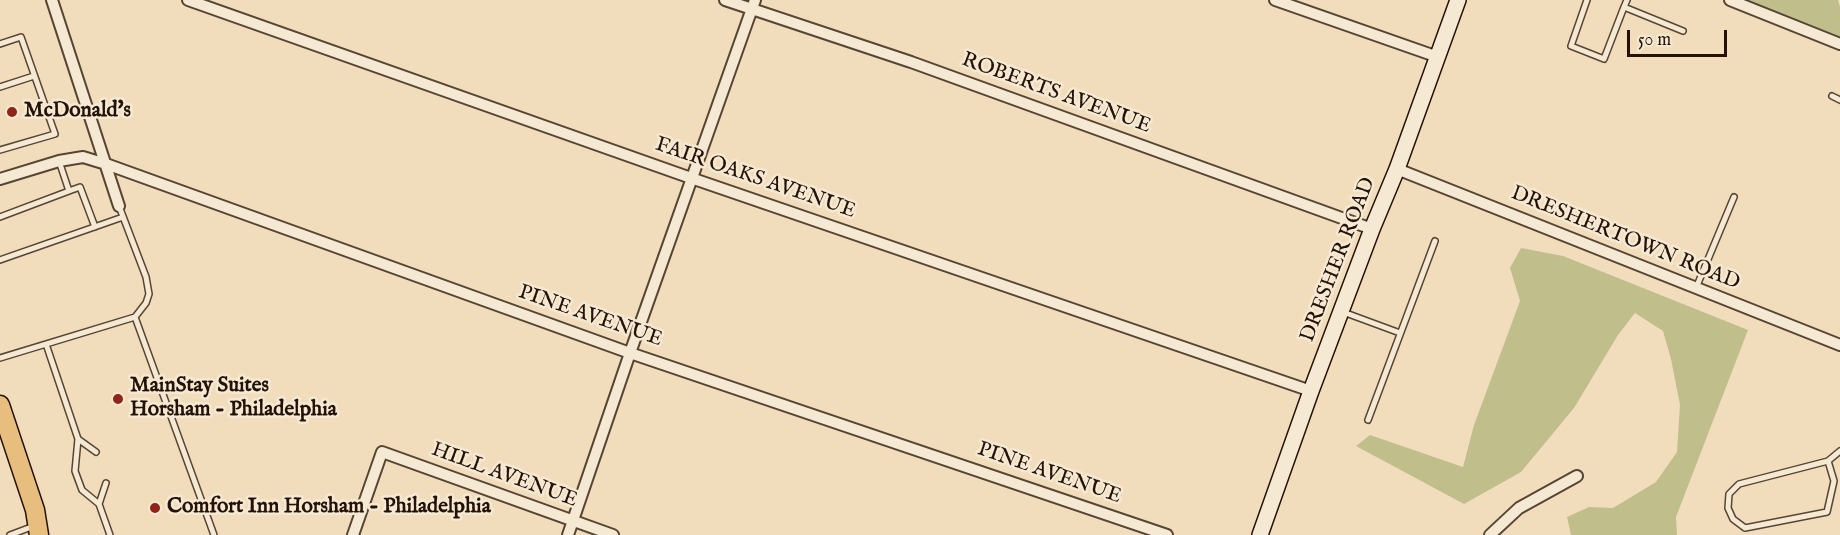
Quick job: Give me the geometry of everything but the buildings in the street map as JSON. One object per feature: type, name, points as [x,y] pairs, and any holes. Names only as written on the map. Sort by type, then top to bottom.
[{"type":"highway","points":[[1,411],[10,444],[40,526]]},
{"type":"main road","name":"DRESHER ROAD","points":[[1260,535],[1311,391],[1372,229],[1397,170],[1458,0]]},
{"type":"street","points":[[52,0],[121,212]]},
{"type":"street","name":"FAIR OAKS AVENUE","points":[[188,0],[691,178],[1311,391]]},
{"type":"street","name":"ROBERTS AVENUE","points":[[725,0],[753,5],[1372,229]]},
{"type":"street","points":[[1275,0],[1438,57]]},
{"type":"street","points":[[1730,0],[1840,44]]},
{"type":"street","points":[[568,535],[753,5]]},
{"type":"street","name":"PINE AVENUE","points":[[0,179],[59,161],[83,158],[106,164],[630,353],[1167,535]]},
{"type":"street","name":"DRESHERTOWN ROAD","points":[[1397,170],[1840,345]]},
{"type":"street","name":"HILL AVENUE","points":[[353,535],[382,452],[613,535]]},
{"type":"street","points":[[1490,535],[1519,508],[1577,476]]},
{"type":"lane","points":[[1587,0],[1571,46],[1604,58],[1627,0]]},
{"type":"lane","points":[[1624,7],[1683,32]]},
{"type":"lane","points":[[0,44],[21,37],[55,134],[0,150]]},
{"type":"lane","points":[[0,87],[34,76]]},
{"type":"lane","points":[[1832,96],[1840,100]]},
{"type":"lane","points":[[59,161],[69,190]]},
{"type":"lane","points":[[0,218],[80,187],[95,227]]},
{"type":"lane","points":[[1696,288],[1734,197]]},
{"type":"lane","points":[[0,260],[95,227],[121,212],[146,277],[149,294],[146,303],[135,317],[0,358]]},
{"type":"lane","points":[[1368,420],[1435,241]]},
{"type":"lane","points":[[1341,311],[1400,333]]},
{"type":"lane","points":[[135,317],[214,535]]},
{"type":"lane","points":[[46,344],[78,439],[75,471],[82,490],[99,504],[110,535]]},
{"type":"lane","points":[[78,439],[96,452]]},
{"type":"lane","points":[[1828,461],[1834,481],[1827,512],[1745,528],[1733,519],[1728,508],[1729,494],[1739,484],[1828,461],[1840,451]]},
{"type":"lane","points":[[99,504],[106,483]]},
{"type":"lane","points":[[10,535],[40,526]]},
{"type":"shaded area","points":[[1748,0],[1838,0],[1840,38]]},
{"type":"shaded area","points":[[1521,248],[1563,256],[1748,330],[1676,517],[1677,535],[1571,535],[1567,517],[1589,507],[1613,508],[1656,482],[1677,452],[1680,405],[1663,331],[1635,313],[1618,335],[1574,408],[1521,472],[1464,504],[1356,446],[1370,435],[1463,467],[1474,425],[1520,301],[1510,268]]},
{"type":"place","name":"McDonald's","points":[[12,112]]},
{"type":"place","name":"MainStay Suites Horsham - Philadelphia","points":[[118,399]]},
{"type":"place","name":"Comfort Inn Horsham - Philadelphia","points":[[155,508]]}]
